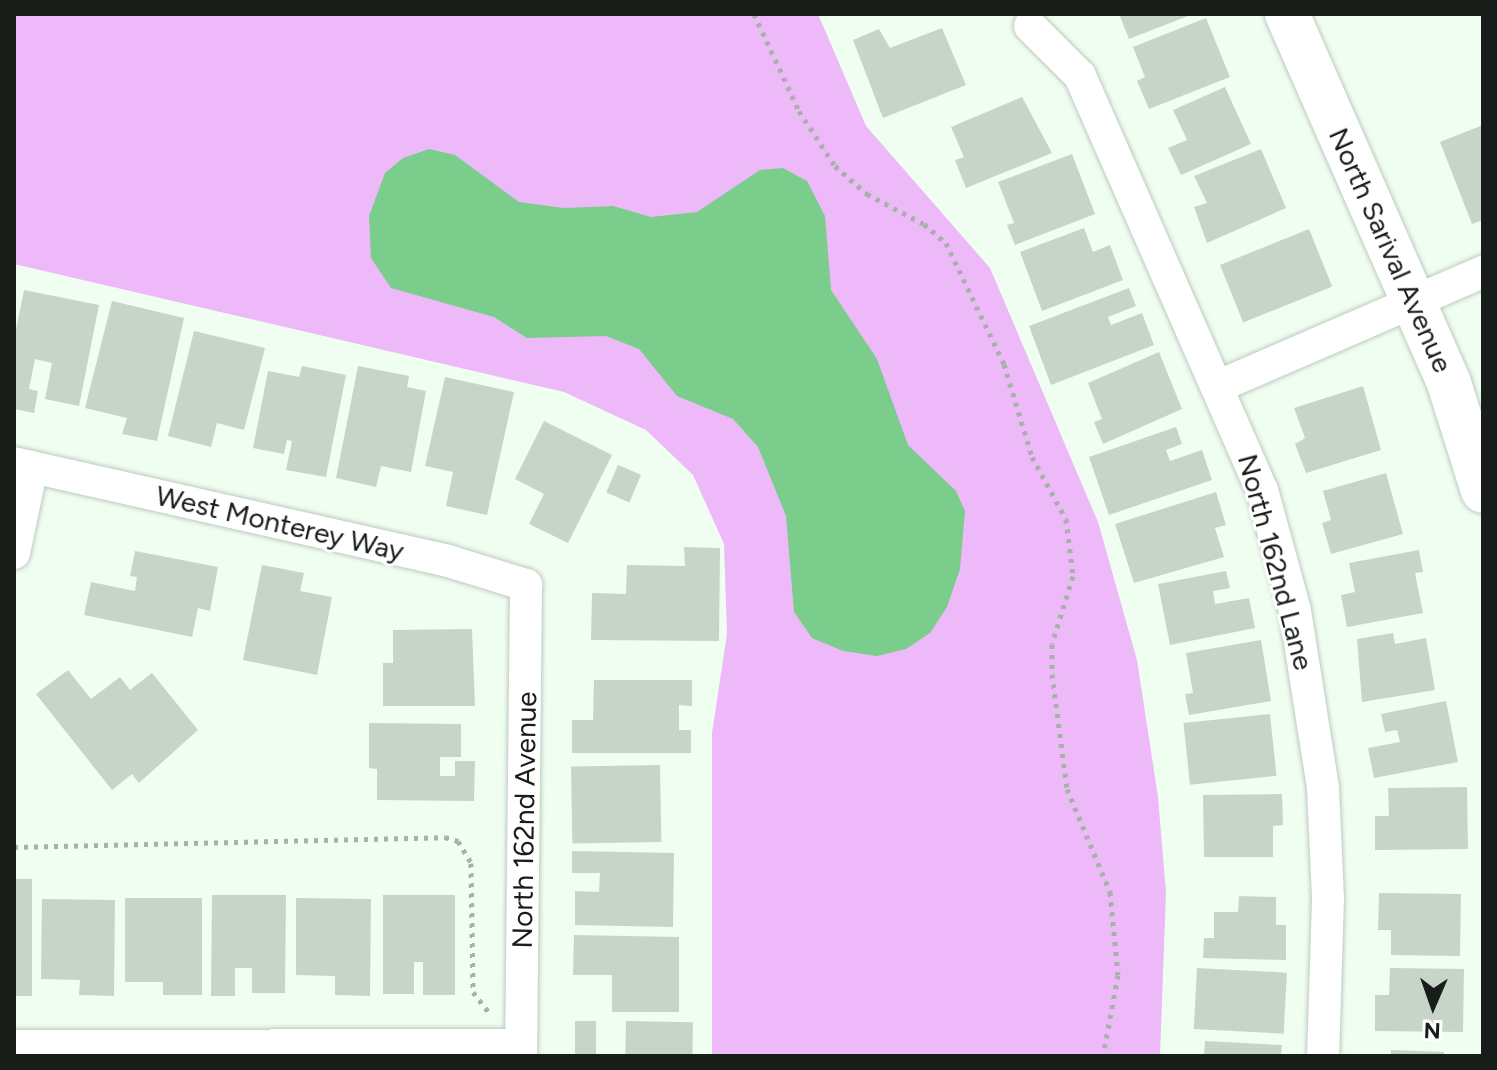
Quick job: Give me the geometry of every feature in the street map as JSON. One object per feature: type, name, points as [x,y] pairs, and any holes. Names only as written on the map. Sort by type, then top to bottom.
[{"type":"street","name":"North Sarival Avenue","points":[[1287,14],[1415,301],[1467,431],[1483,491]]},
{"type":"street","name":"North 162nd Lane","points":[[1030,26],[1080,76],[1219,386],[1262,490],[1295,611],[1315,721],[1328,886],[1323,1056]]},
{"type":"street","points":[[1219,386],[1483,272]]},
{"type":"street","name":"West Monterey Way","points":[[14,553],[23,465],[448,561],[526,585]]},
{"type":"street","name":"North 162nd Avenue","points":[[511,1048],[526,585]]},
{"type":"street","points":[[14,1046],[511,1048]]},
{"type":"path","points":[[754,14],[799,111],[835,166],[867,194],[924,224],[946,243],[1004,364],[1032,457],[1066,519],[1073,576],[1052,644],[1052,674],[1067,789],[1110,892],[1118,985],[1103,1056]]},
{"type":"path","points":[[14,847],[170,848],[423,835],[458,841],[471,863],[473,992],[511,1048]]},
{"type":"shaded area","points":[[14,14],[818,14],[866,126],[990,268],[1098,522],[1137,660],[1158,797],[1166,893],[1160,1056],[712,1056],[712,733],[727,634],[724,544],[693,475],[646,430],[564,392],[14,264]]},
{"type":"shaded area","points":[[429,149],[455,155],[519,202],[564,208],[613,206],[651,217],[697,212],[760,170],[783,168],[807,181],[825,216],[831,290],[877,359],[908,445],[956,491],[965,511],[960,569],[947,607],[930,633],[906,649],[877,656],[843,651],[812,638],[794,612],[786,516],[758,447],[733,419],[677,396],[639,349],[606,336],[527,338],[494,317],[391,288],[371,258],[369,216],[385,173],[403,158]]},
{"type":"building","points":[[1119,14],[1193,14],[1129,39]]},
{"type":"building","points":[[1206,18],[1230,77],[1149,109],[1137,81],[1145,77],[1133,47]]},
{"type":"building","points":[[942,28],[966,85],[883,118],[853,40],[879,29],[890,48]]},
{"type":"building","points":[[1225,87],[1251,144],[1181,175],[1168,148],[1187,140],[1173,110]]},
{"type":"building","points":[[1022,97],[1052,153],[966,188],[955,160],[964,157],[951,127]]},
{"type":"building","points":[[1483,125],[1483,220],[1472,224],[1440,142]]},
{"type":"building","points":[[1261,149],[1286,208],[1207,243],[1194,207],[1207,203],[1194,176]]},
{"type":"building","points":[[1072,154],[1095,214],[1015,245],[1007,225],[1014,223],[998,182]]},
{"type":"building","points":[[1084,228],[1093,252],[1110,245],[1123,280],[1042,311],[1020,252]]},
{"type":"building","points":[[1309,229],[1332,286],[1243,322],[1220,265]]},
{"type":"building","points":[[1129,288],[1136,306],[1108,317],[1111,325],[1142,313],[1154,345],[1051,385],[1029,326]]},
{"type":"building","points":[[24,290],[99,305],[79,406],[45,399],[52,363],[35,359],[29,389],[38,391],[34,413],[14,409],[14,339]]},
{"type":"building","points":[[112,301],[184,318],[157,441],[122,434],[127,418],[85,408]]},
{"type":"building","points":[[194,331],[265,348],[244,430],[217,423],[211,447],[168,436]]},
{"type":"building","points":[[1159,352],[1182,409],[1103,444],[1094,422],[1102,419],[1088,383]]},
{"type":"building","points":[[302,366],[346,375],[326,477],[286,470],[292,441],[287,440],[284,454],[253,448],[268,371],[299,377]]},
{"type":"building","points":[[358,366],[409,376],[407,387],[426,391],[411,472],[381,466],[376,487],[336,478]]},
{"type":"building","points":[[445,377],[514,392],[487,515],[446,506],[453,472],[425,466]]},
{"type":"building","points":[[1363,386],[1381,450],[1306,473],[1295,444],[1305,438],[1294,408]]},
{"type":"building","points":[[544,421],[612,455],[568,543],[529,524],[544,494],[515,479]]},
{"type":"building","points":[[1176,427],[1182,444],[1166,450],[1170,461],[1202,450],[1212,480],[1109,515],[1089,457]]},
{"type":"building","points":[[618,465],[641,475],[629,502],[606,493]]},
{"type":"building","points":[[1386,473],[1403,534],[1331,554],[1322,523],[1331,520],[1323,491]]},
{"type":"building","points":[[1216,492],[1226,525],[1215,528],[1224,557],[1134,583],[1115,524]]},
{"type":"building","points":[[684,547],[720,548],[719,641],[591,640],[592,593],[626,594],[627,565],[685,566]]},
{"type":"building","points":[[1419,550],[1423,572],[1415,573],[1423,613],[1347,627],[1341,595],[1355,592],[1349,563]]},
{"type":"building","points":[[135,551],[218,567],[210,611],[198,608],[192,637],[84,615],[91,582],[135,591],[137,577],[130,576]]},
{"type":"building","points":[[262,565],[304,573],[300,591],[332,597],[317,675],[243,660]]},
{"type":"building","points":[[1226,571],[1230,588],[1213,591],[1215,604],[1249,598],[1255,628],[1170,645],[1158,584]]},
{"type":"building","points":[[472,629],[475,706],[383,706],[383,663],[393,663],[393,630]]},
{"type":"building","points":[[1393,633],[1395,644],[1426,638],[1435,690],[1362,702],[1357,639]]},
{"type":"building","points":[[1261,640],[1271,701],[1189,715],[1185,694],[1193,693],[1186,653]]},
{"type":"building","points":[[68,670],[91,699],[120,677],[130,690],[152,673],[198,730],[139,783],[132,774],[112,790],[36,694]]},
{"type":"building","points":[[594,680],[692,680],[692,706],[679,705],[679,730],[691,730],[691,753],[572,753],[572,720],[593,720]]},
{"type":"building","points":[[1446,701],[1458,762],[1374,778],[1368,748],[1400,742],[1397,730],[1385,732],[1381,714]]},
{"type":"building","points":[[1270,714],[1276,776],[1190,785],[1183,723]]},
{"type":"building","points":[[369,723],[461,724],[461,757],[440,757],[440,776],[455,776],[455,761],[475,761],[474,801],[377,800],[377,769],[369,768]]},
{"type":"building","points":[[660,765],[661,842],[572,844],[571,767]]},
{"type":"building","points":[[1467,787],[1468,849],[1375,850],[1375,816],[1389,816],[1388,788]]},
{"type":"building","points":[[1282,794],[1283,825],[1273,826],[1273,857],[1204,857],[1203,795]]},
{"type":"building","points":[[572,851],[674,853],[673,927],[575,925],[575,891],[599,892],[600,873],[572,873]]},
{"type":"building","points":[[14,879],[32,879],[32,996],[14,996]]},
{"type":"building","points":[[1379,893],[1461,894],[1460,956],[1391,955],[1391,930],[1378,930]]},
{"type":"building","points":[[212,895],[286,895],[285,993],[252,993],[252,968],[235,968],[235,996],[211,996]]},
{"type":"building","points":[[383,895],[455,895],[455,995],[423,995],[423,962],[414,962],[414,994],[383,994]]},
{"type":"building","points":[[1239,896],[1276,897],[1276,925],[1286,925],[1286,960],[1203,958],[1204,938],[1214,938],[1214,912],[1238,912]]},
{"type":"building","points":[[125,898],[202,898],[202,995],[163,995],[163,982],[125,982]]},
{"type":"building","points":[[296,898],[371,899],[370,996],[335,995],[335,976],[296,975]]},
{"type":"building","points":[[42,899],[115,900],[114,996],[79,995],[80,980],[41,979]]},
{"type":"building","points":[[574,935],[679,937],[679,1012],[612,1012],[612,975],[573,975]]},
{"type":"building","points":[[1197,968],[1287,973],[1284,1034],[1194,1029]]},
{"type":"building","points":[[1390,968],[1464,969],[1463,1032],[1375,1031],[1375,995],[1389,995]]},
{"type":"building","points":[[575,1021],[596,1021],[596,1056],[575,1056]]},
{"type":"building","points":[[626,1021],[693,1022],[692,1056],[625,1056]]},
{"type":"building","points":[[1205,1041],[1282,1045],[1281,1056],[1204,1056]]},
{"type":"building","points":[[1391,1050],[1444,1052],[1444,1056],[1391,1056]]}]
